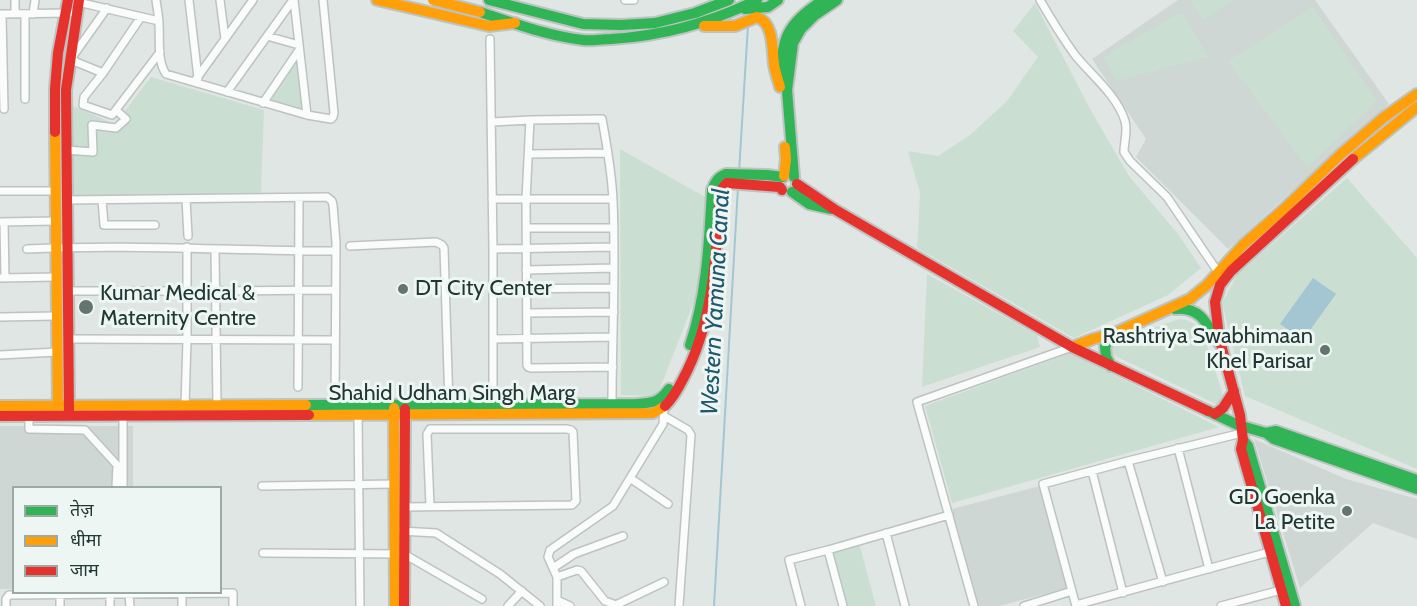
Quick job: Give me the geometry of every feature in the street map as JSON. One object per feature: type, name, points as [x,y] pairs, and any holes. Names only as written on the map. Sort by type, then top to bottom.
[{"type":"street","points":[[15,0],[15,14]]},
{"type":"street","points":[[33,14],[35,0]]},
{"type":"street","points":[[156,0],[160,52],[163,70],[166,74],[196,80],[228,92],[307,115],[331,119],[334,113],[323,0]]},
{"type":"street","points":[[189,0],[196,80]]},
{"type":"street","points":[[220,0],[225,39]]},
{"type":"street","points":[[196,80],[253,0]]},
{"type":"street","points":[[228,92],[293,0]]},
{"type":"street","points":[[293,0],[307,115]]},
{"type":"street","points":[[377,0],[469,27],[515,23]]},
{"type":"street","points":[[433,0],[580,40],[640,38],[698,26],[738,10],[768,7],[777,0]]},
{"type":"street","points":[[489,0],[583,24],[621,26],[655,23],[695,13],[729,0]]},
{"type":"street","points":[[503,0],[514,7]]},
{"type":"street","points":[[625,0],[634,0]]},
{"type":"street","points":[[695,13],[715,0]]},
{"type":"street","points":[[788,183],[780,87],[783,49],[786,36],[795,22],[823,0]]},
{"type":"street","points":[[570,606],[557,603],[557,577],[548,557],[550,550],[613,506],[663,424],[664,408],[693,336],[708,256],[712,190],[717,178],[749,180],[780,187],[788,183],[794,164],[787,90],[793,43],[801,29],[815,15],[837,0]]},
{"type":"street","points":[[1040,0],[1059,34],[1076,57],[1102,85],[1124,118],[1127,129],[1124,153],[1167,197],[1218,272]]},
{"type":"street","points":[[4,109],[1,14],[65,13],[78,3],[159,21]]},
{"type":"street","points":[[64,411],[57,352],[57,278],[66,200],[66,90],[78,3]]},
{"type":"street","points":[[103,73],[76,62],[73,56],[107,8]]},
{"type":"street","points":[[698,26],[735,26],[757,8]]},
{"type":"street","points":[[757,8],[766,23],[771,39],[774,67],[780,87]]},
{"type":"street","points":[[64,411],[68,291],[56,221],[55,88],[65,13]]},
{"type":"street","points":[[25,14],[25,99]]},
{"type":"street","points":[[141,17],[103,73],[84,96],[83,105],[112,115],[160,52]]},
{"type":"street","points":[[267,36],[299,48]]},
{"type":"street","points":[[490,39],[493,409]]},
{"type":"street","points":[[263,102],[299,48]]},
{"type":"street","points":[[1286,606],[1285,589],[1248,446],[1242,433],[1219,337],[1215,302],[1220,285],[1231,271],[1354,142],[1417,94]]},
{"type":"street","points":[[974,606],[917,402],[1115,333],[1190,299],[1207,285],[1243,245],[1288,212],[1391,126],[1417,108]]},
{"type":"street","points":[[66,150],[93,152],[92,125],[116,128],[126,119],[116,111]]},
{"type":"street","points":[[492,122],[602,119],[613,199],[612,404]]},
{"type":"street","points":[[530,120],[526,199],[527,365],[531,368],[613,368]]},
{"type":"street","points":[[529,154],[608,153]]},
{"type":"street","points":[[788,183],[1072,347],[1215,414],[1242,433]]},
{"type":"street","points":[[0,191],[56,191]]},
{"type":"street","points":[[66,200],[327,197],[333,205],[336,251],[335,410]]},
{"type":"street","points":[[298,387],[299,198]]},
{"type":"street","points":[[186,199],[188,236]]},
{"type":"street","points":[[492,199],[613,199]]},
{"type":"street","points":[[102,200],[104,225],[154,225]]},
{"type":"street","points":[[56,221],[2,222],[2,249],[3,278],[57,278]]},
{"type":"street","points":[[526,228],[614,228]]},
{"type":"street","points":[[350,246],[436,242],[444,248],[449,405]]},
{"type":"street","points":[[27,249],[187,247],[336,251]]},
{"type":"street","points":[[185,406],[187,247]]},
{"type":"street","points":[[493,249],[614,247]]},
{"type":"street","points":[[215,249],[217,406]]},
{"type":"street","points":[[526,270],[613,268]]},
{"type":"street","points":[[493,290],[614,288]]},
{"type":"street","points":[[216,291],[335,290]]},
{"type":"street","points":[[68,291],[187,291]]},
{"type":"street","points":[[1162,310],[1186,308],[1198,314],[1223,350]]},
{"type":"street","points":[[527,314],[614,312]]},
{"type":"street","points":[[0,317],[57,316]]},
{"type":"street","points":[[1111,366],[1106,357],[1105,346],[1115,333]]},
{"type":"street","points":[[493,339],[612,337]]},
{"type":"street","points":[[68,339],[335,340]]},
{"type":"street","points":[[0,355],[57,352]]},
{"type":"street","points":[[1215,414],[1234,392]]},
{"type":"street","name":"Shahid Udham Singh Marg","points":[[0,406],[64,411],[123,415],[335,410],[399,410],[493,409],[657,402],[664,408],[653,413],[493,409],[449,405],[399,410],[358,415],[335,410],[185,406],[64,411],[29,416],[0,416]]},
{"type":"street","points":[[664,408],[691,435],[679,606]]},
{"type":"street","points":[[395,606],[399,553],[395,484],[399,410]]},
{"type":"street","points":[[399,410],[404,507],[399,531]]},
{"type":"street","points":[[123,415],[123,486]]},
{"type":"street","points":[[358,415],[360,606]]},
{"type":"street","points":[[29,416],[29,429],[85,430],[117,465],[117,486]]},
{"type":"street","points":[[404,507],[572,505],[576,501],[573,432],[567,429],[430,429],[427,435],[430,506]]},
{"type":"street","points":[[1275,551],[1076,606],[1043,484],[1242,433],[1276,431],[1417,480]]},
{"type":"street","points":[[1266,433],[1274,439],[1417,489]]},
{"type":"street","points":[[1178,448],[1209,569]]},
{"type":"street","points":[[1128,461],[1163,582]]},
{"type":"street","points":[[1092,471],[1123,593]]},
{"type":"street","points":[[630,478],[668,504]]},
{"type":"street","points":[[262,486],[395,484]]},
{"type":"street","points":[[801,606],[789,560],[949,515]]},
{"type":"street","points":[[399,531],[436,533],[500,574],[540,606]]},
{"type":"street","points":[[886,533],[905,606]]},
{"type":"street","points":[[553,568],[574,554],[623,536]]},
{"type":"street","points":[[828,550],[843,606]]},
{"type":"street","points":[[263,552],[399,553],[482,599]]},
{"type":"street","points":[[399,553],[404,606]]},
{"type":"street","points":[[557,577],[577,570],[581,571],[605,601],[616,605],[664,582]]},
{"type":"street","points":[[1221,606],[1285,589]]},
{"type":"street","points":[[1285,589],[1295,606]]},
{"type":"street","points":[[508,606],[522,591]]},
{"type":"street","points":[[1026,606],[1072,591]]},
{"type":"street","points":[[222,593],[233,593],[233,606]]},
{"type":"street","points":[[6,606],[6,599],[9,595],[99,594],[182,594],[182,606]]},
{"type":"street","points":[[125,594],[130,606]]},
{"type":"street","points":[[60,595],[60,606]]},
{"type":"street","points":[[110,595],[110,606]]},
{"type":"shaded area","points":[[1178,0],[1315,0],[1389,104],[1228,249],[1136,157],[1146,139],[1092,59]]},
{"type":"shaded area","points":[[0,426],[133,426],[133,486],[12,486],[12,589],[0,589]]},
{"type":"shaded area","name":"GD Goenka La Petite","points":[[1254,439],[1346,479],[1417,499],[1417,539],[1373,523],[1300,588]]},
{"type":"shaded area","points":[[1040,486],[1067,588],[999,606],[978,606],[952,509]]},
{"type":"green space","points":[[1194,0],[1233,0],[1203,20],[1191,2]]},
{"type":"green space","points":[[1035,3],[1089,107],[1129,176],[1178,234],[1201,268],[1168,295],[1074,338],[917,248],[920,193],[908,151],[938,156],[970,135],[1007,101],[1038,57],[1013,31]]},
{"type":"green space","points":[[1313,7],[1377,101],[1307,167],[1228,61]]},
{"type":"green space","points":[[1182,12],[1208,57],[1117,81],[1103,57]]},
{"type":"green space","points":[[298,59],[302,110],[268,100]]},
{"type":"green space","points":[[151,77],[264,110],[261,194],[72,196],[73,106],[115,124]]},
{"type":"green space","points":[[620,149],[705,197],[697,294],[660,388],[654,396],[621,395]]},
{"type":"green space","name":"Rashtriya Swabhimaan Khel Parisar","points":[[1347,178],[1417,258],[1417,469],[1245,396],[1222,303],[1237,275]]},
{"type":"green space","points":[[927,274],[1037,335],[1040,347],[922,387]]},
{"type":"green space","points":[[1179,319],[1192,323],[1203,333],[1225,401],[1222,406],[1113,355],[1111,347],[1114,342]]},
{"type":"green space","points":[[1070,353],[1219,427],[952,503],[925,406]]},
{"type":"green space","points":[[859,543],[876,606],[845,606],[830,551]]},
{"type":"water","points":[[1313,278],[1336,294],[1303,340],[1280,324]]},
{"type":"waterway","name":"Western Yamuna Canal","points":[[739,172],[748,25]]},
{"type":"waterway","name":"Western Yamuna Canal","points":[[714,606],[738,187]]},
{"type":"traffic: fast","points":[[489,0],[583,24],[621,25],[655,23],[695,13],[729,0]]},
{"type":"traffic: fast","points":[[480,12],[544,32],[593,40],[649,35],[686,27],[757,0]]},
{"type":"traffic: fast","points":[[745,9],[768,7],[778,0]]},
{"type":"traffic: fast","points":[[780,84],[782,55],[788,35],[800,18],[823,0]]},
{"type":"traffic: fast","points":[[794,177],[787,90],[793,43],[801,29],[815,15],[837,0]]},
{"type":"traffic: fast","points":[[690,345],[704,288],[714,185],[726,174],[783,177]]},
{"type":"traffic: fast","points":[[792,192],[809,204],[831,209]]},
{"type":"traffic: fast","points":[[1175,309],[1190,310],[1196,313],[1206,322],[1218,342]]},
{"type":"traffic: fast","points":[[1111,366],[1106,357],[1105,346],[1115,333]]},
{"type":"traffic: fast","points":[[306,405],[636,404],[655,401],[669,389]]},
{"type":"traffic: fast","points":[[1208,411],[1238,425],[1266,433],[1274,439],[1417,489]]},
{"type":"traffic: fast","points":[[1266,433],[1276,431],[1417,480]]},
{"type":"traffic: fast","points":[[1243,440],[1248,446],[1295,606]]},
{"type":"traffic: slow","points":[[377,0],[489,26],[515,23]]},
{"type":"traffic: slow","points":[[433,0],[480,12]]},
{"type":"traffic: slow","points":[[704,26],[735,26],[757,17],[763,20],[771,37],[774,67],[780,87]]},
{"type":"traffic: slow","points":[[1072,347],[1115,333],[1190,299],[1207,285],[1243,245],[1341,154],[1383,118],[1417,94]]},
{"type":"traffic: slow","points":[[1353,159],[1417,107]]},
{"type":"traffic: slow","points":[[55,132],[58,412]]},
{"type":"traffic: slow","points":[[784,176],[785,147]]},
{"type":"traffic: slow","points":[[0,406],[306,405]]},
{"type":"traffic: slow","points":[[309,415],[653,413],[665,406]]},
{"type":"traffic: slow","points":[[394,408],[395,606]]},
{"type":"traffic: jam","points":[[55,132],[58,53],[68,0]]},
{"type":"traffic: jam","points":[[69,413],[66,90],[79,0]]},
{"type":"traffic: jam","points":[[1286,606],[1241,449],[1243,440],[1240,415],[1219,337],[1215,302],[1220,285],[1231,271],[1353,159]]},
{"type":"traffic: jam","points":[[665,406],[677,390],[701,335],[712,288],[720,191],[727,183],[780,187],[782,190]]},
{"type":"traffic: jam","points":[[797,184],[834,209],[1072,347],[1208,411]]},
{"type":"traffic: jam","points":[[1215,414],[1223,408],[1234,391]]},
{"type":"traffic: jam","points":[[404,606],[405,409]]},
{"type":"traffic: jam","points":[[0,416],[309,415]]},
{"type":"place","name":"DT City Center","points":[[403,289]]},
{"type":"place","name":"Kumar Medical & Maternity Centre","points":[[86,307]]},
{"type":"place","name":"Rashtriya Swabhimaan Khel Parisar","points":[[1325,350]]},
{"type":"place","name":"GD Goenka La Petite","points":[[1347,511]]}]
